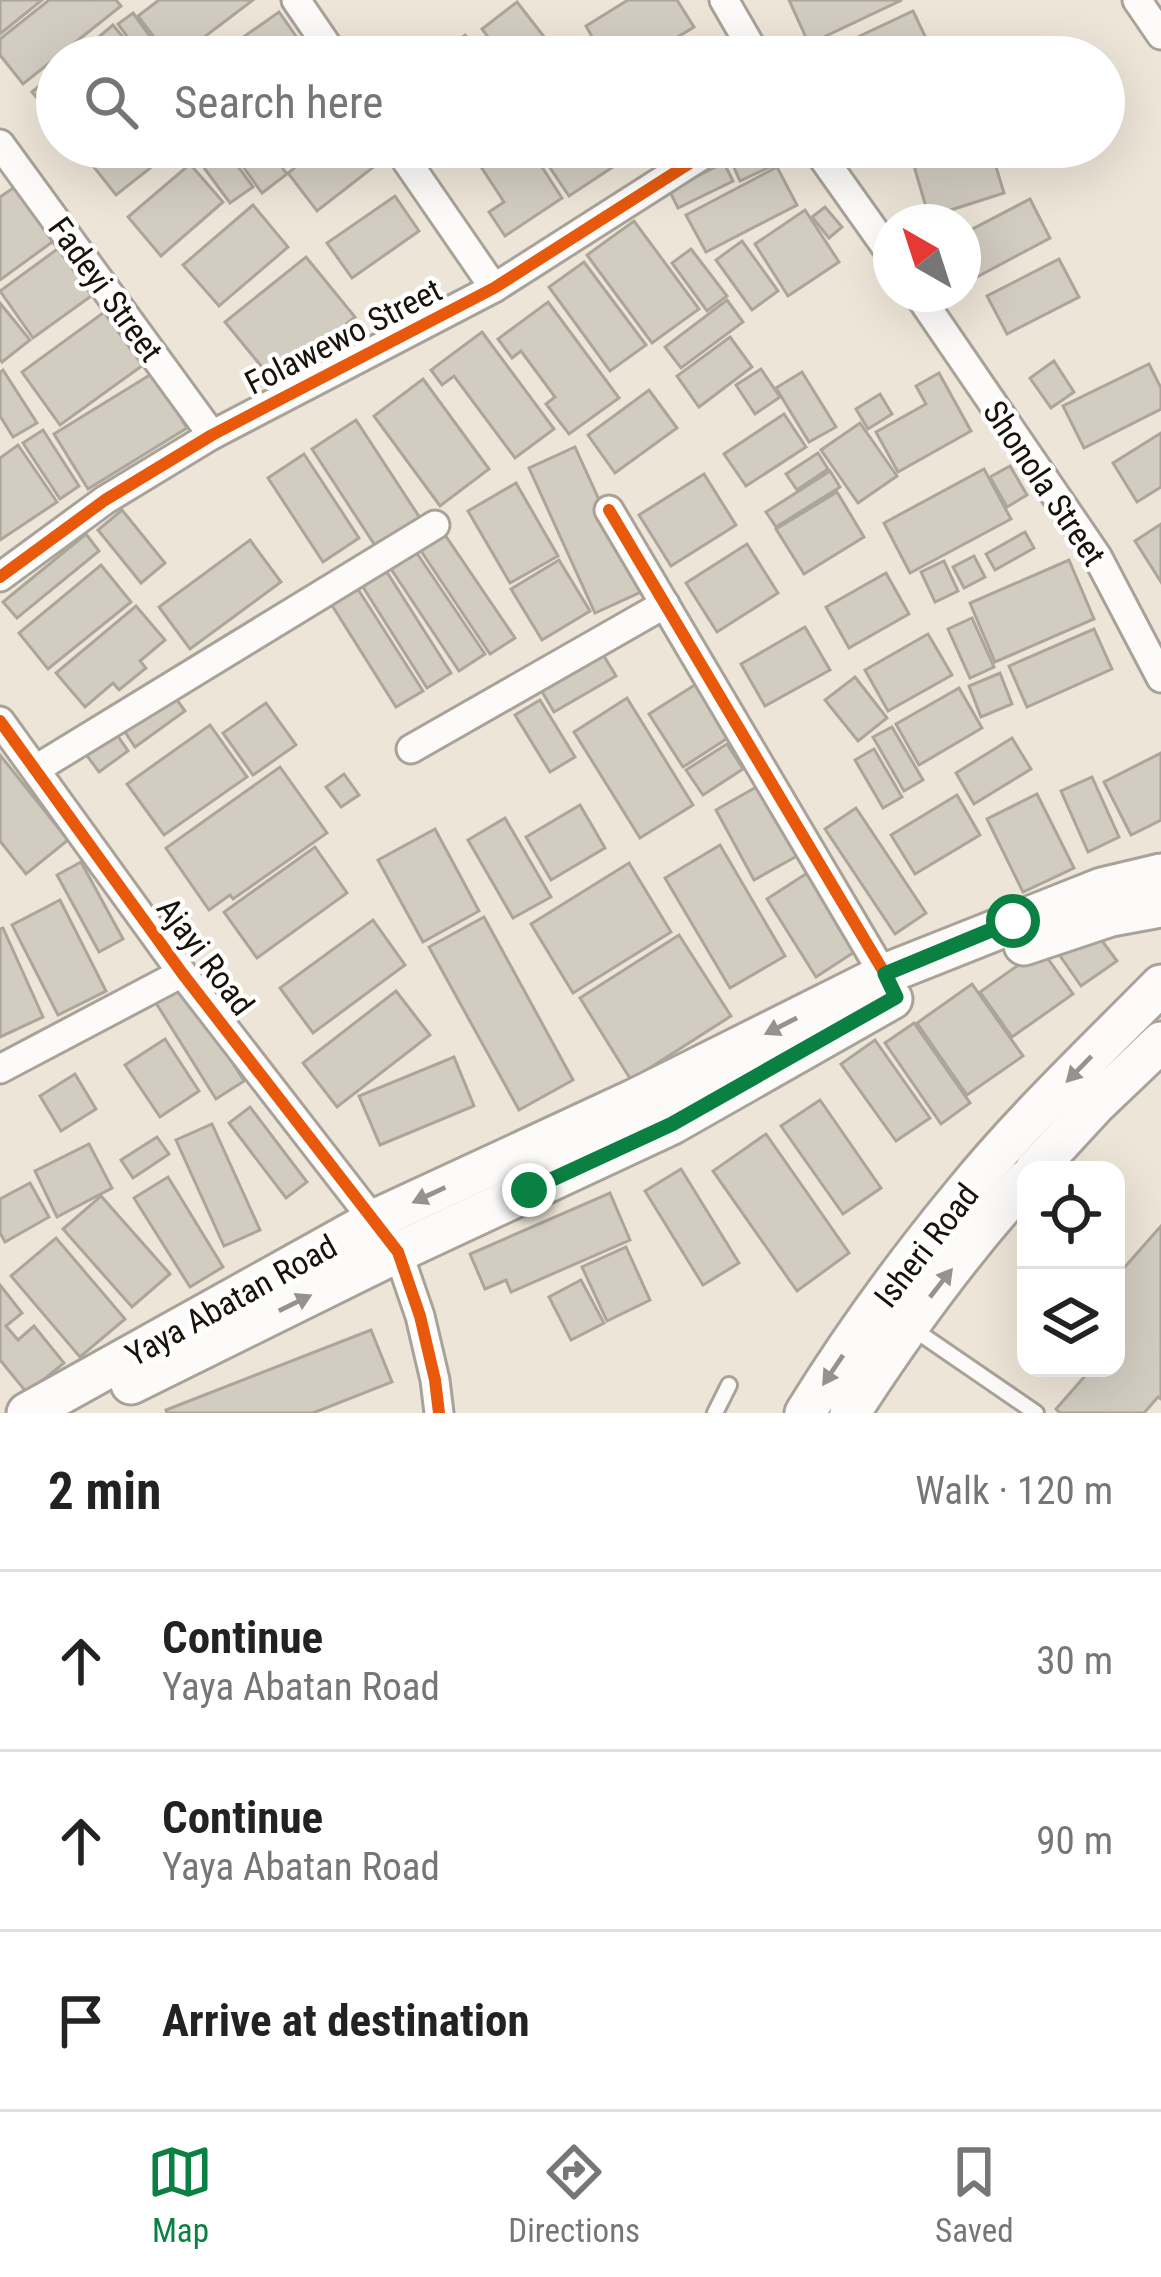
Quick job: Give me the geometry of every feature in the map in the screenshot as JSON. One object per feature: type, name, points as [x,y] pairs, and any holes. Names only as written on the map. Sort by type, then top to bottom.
[{"type":"main road","name":"Yaya Abatan Road","points":[[27,1413],[374,1220],[890,986],[1013,921],[1102,888],[1161,874]]},
{"type":"main road","name":"Yaya Abatan Road","points":[[79,1413],[398,1252],[672,1124],[890,986],[1111,916],[1161,907]]},
{"type":"main road","name":"Isheri Road","points":[[806,1413],[889,1290],[964,1192],[1161,985]]},
{"type":"main road","points":[[1043,1161],[1161,1042]]},
{"type":"main road","name":"Isheri Road","points":[[861,1409],[908,1326],[1017,1190]]},
{"type":"street","points":[[296,0],[321,36]]},
{"type":"street","points":[[724,0],[745,36]]},
{"type":"street","points":[[1137,0],[1161,35]]},
{"type":"street","name":"Fadeyi Street","points":[[0,144],[212,435]]},
{"type":"street","points":[[411,168],[494,289]]},
{"type":"street","name":"Folawewo Street","points":[[0,578],[105,500],[212,435],[494,289],[682,168]]},
{"type":"street","points":[[830,168],[873,229]]},
{"type":"street","name":"Shonola Street","points":[[930,312],[1097,556],[1161,678]]},
{"type":"street","points":[[609,510],[890,986]]},
{"type":"street","points":[[36,769],[434,525]]},
{"type":"street","points":[[411,749],[665,604]]},
{"type":"street","name":"Ajayi Road","points":[[0,721],[182,973],[398,1252],[420,1316],[439,1413]]},
{"type":"street","points":[[0,1069],[182,973]]},
{"type":"lane","points":[[908,1326],[1036,1413]]},
{"type":"lane","points":[[715,1413],[729,1385]]},
{"type":"building","points":[[0,0],[42,0],[0,34]]},
{"type":"building","points":[[49,0],[116,0],[121,6],[83,36],[36,36],[36,74],[23,84],[0,55],[0,39]]},
{"type":"building","points":[[159,0],[253,0],[206,36],[153,36],[138,16]]},
{"type":"building","points":[[628,0],[677,0],[694,27],[679,36],[592,36],[586,26]]},
{"type":"building","points":[[789,0],[902,0],[826,36],[805,36]]},
{"type":"building","points":[[517,2],[543,36],[487,36],[482,29]]},
{"type":"building","points":[[913,11],[925,36],[860,36]]},
{"type":"building","points":[[279,12],[296,36],[245,36]]},
{"type":"building","points":[[133,13],[150,36],[127,36],[118,24]]},
{"type":"building","points":[[113,25],[122,36],[100,36]]},
{"type":"building","points":[[95,168],[150,168],[116,195]]},
{"type":"building","points":[[185,168],[193,168],[223,202],[161,256],[128,217]]},
{"type":"building","points":[[204,168],[239,168],[253,187],[230,203]]},
{"type":"building","points":[[244,168],[283,168],[287,174],[262,193]]},
{"type":"building","points":[[294,168],[372,168],[317,211],[288,173]]},
{"type":"building","points":[[482,168],[543,168],[562,198],[505,236],[489,212],[504,202]]},
{"type":"building","points":[[550,168],[611,168],[569,196]]},
{"type":"building","points":[[714,168],[726,168],[733,181],[678,208],[669,190]]},
{"type":"building","points":[[734,168],[768,168],[740,181]]},
{"type":"building","points":[[775,168],[797,205],[706,252],[686,215]]},
{"type":"building","points":[[915,168],[996,168],[1004,193],[970,204],[925,204]]},
{"type":"building","points":[[16,186],[55,240],[0,280],[0,197]]},
{"type":"building","points":[[395,196],[419,231],[352,278],[327,243]]},
{"type":"building","points":[[1030,199],[1050,238],[981,275],[981,225]]},
{"type":"building","points":[[253,205],[288,247],[219,306],[183,265]]},
{"type":"building","points":[[825,207],[842,227],[829,238],[812,217]]},
{"type":"building","points":[[805,210],[839,262],[788,296],[755,244]]},
{"type":"building","points":[[634,221],[699,309],[652,343],[587,255]]},
{"type":"building","points":[[742,241],[778,291],[752,310],[716,260]]},
{"type":"building","points":[[67,242],[101,289],[33,338],[0,291]]},
{"type":"building","points":[[691,249],[727,296],[707,311],[672,263]]},
{"type":"building","points":[[306,257],[355,317],[275,383],[225,322]]},
{"type":"building","points":[[1059,259],[1079,297],[1007,334],[987,296]]},
{"type":"building","points":[[584,262],[646,345],[610,371],[549,287]]},
{"type":"building","points":[[727,300],[743,322],[681,368],[665,347]]},
{"type":"building","points":[[548,302],[619,398],[569,434],[546,404],[555,397],[521,351],[512,358],[498,339]]},
{"type":"building","points":[[0,303],[30,340],[2,362],[0,359]]},
{"type":"building","points":[[107,310],[146,363],[60,425],[22,372]]},
{"type":"building","points":[[482,332],[554,429],[515,458],[454,376],[442,385],[431,370]]},
{"type":"building","points":[[730,337],[752,367],[699,407],[677,376]]},
{"type":"building","points":[[1054,361],[1074,392],[1051,408],[1030,378]]},
{"type":"building","points":[[1149,364],[1161,388],[1161,409],[1084,448],[1063,406]]},
{"type":"building","points":[[761,369],[780,397],[755,414],[736,385]]},
{"type":"building","points":[[3,370],[37,423],[13,437],[0,416]]},
{"type":"building","points":[[802,372],[836,427],[809,442],[776,388]]},
{"type":"building","points":[[153,373],[187,428],[88,489],[54,434]]},
{"type":"building","points":[[939,373],[971,431],[898,472],[876,432],[926,404],[916,386]]},
{"type":"building","points":[[423,379],[489,469],[440,506],[374,416]]},
{"type":"building","points":[[649,390],[677,428],[615,473],[588,435]]},
{"type":"building","points":[[880,394],[892,414],[868,429],[856,409]]},
{"type":"building","points":[[784,414],[806,447],[746,486],[724,454]]},
{"type":"building","points":[[356,420],[420,518],[376,547],[312,449]]},
{"type":"building","points":[[860,423],[897,476],[858,503],[821,450]]},
{"type":"building","points":[[43,430],[79,486],[60,499],[23,443]]},
{"type":"building","points":[[1161,433],[1161,487],[1137,502],[1113,463]]},
{"type":"building","points":[[18,445],[57,502],[0,540],[0,458]]},
{"type":"building","points":[[575,447],[641,592],[595,613],[529,468]]},
{"type":"building","points":[[818,453],[828,469],[797,490],[786,474]]},
{"type":"building","points":[[304,454],[359,538],[323,562],[268,478]]},
{"type":"building","points":[[1010,466],[1027,495],[1007,507],[990,477]]},
{"type":"building","points":[[984,469],[1011,519],[910,573],[884,523]]},
{"type":"building","points":[[830,471],[840,487],[776,527],[766,512]]},
{"type":"building","points":[[704,474],[736,525],[671,566],[639,515]]},
{"type":"building","points":[[516,483],[558,556],[510,583],[468,511]]},
{"type":"building","points":[[837,492],[864,537],[804,574],[776,529]]},
{"type":"building","points":[[122,510],[165,563],[141,583],[98,530]]},
{"type":"building","points":[[1161,524],[1161,582],[1135,541]]},
{"type":"building","points":[[441,529],[515,638],[490,654],[417,545]]},
{"type":"building","points":[[1025,532],[1034,548],[995,570],[986,554]]},
{"type":"building","points":[[86,534],[99,551],[17,618],[3,602]]},
{"type":"building","points":[[250,540],[281,582],[190,649],[159,607]]},
{"type":"building","points":[[747,544],[778,593],[717,632],[686,583]]},
{"type":"building","points":[[412,546],[485,654],[459,671],[387,563]]},
{"type":"building","points":[[974,556],[985,577],[964,588],[953,567]]},
{"type":"building","points":[[559,560],[590,611],[542,640],[511,589]]},
{"type":"building","points":[[1069,560],[1094,619],[995,662],[970,603]]},
{"type":"building","points":[[944,561],[958,591],[935,602],[921,572]]},
{"type":"building","points":[[101,565],[131,602],[48,669],[19,633]]},
{"type":"building","points":[[385,569],[451,673],[427,688],[361,584]]},
{"type":"building","points":[[886,573],[909,614],[849,648],[826,607]]},
{"type":"building","points":[[354,583],[423,691],[396,707],[328,599]]},
{"type":"building","points":[[136,606],[165,640],[140,661],[146,668],[119,690],[113,683],[85,707],[56,673]]},
{"type":"building","points":[[972,618],[994,667],[970,678],[948,629]]},
{"type":"building","points":[[805,627],[830,670],[765,706],[741,664]]},
{"type":"building","points":[[1094,629],[1112,669],[1027,707],[1009,666]]},
{"type":"building","points":[[928,634],[952,675],[888,711],[865,670]]},
{"type":"building","points":[[599,648],[616,676],[554,712],[538,685]]},
{"type":"building","points":[[1000,673],[1012,704],[981,717],[969,686]]},
{"type":"building","points":[[855,677],[887,718],[858,741],[825,700]]},
{"type":"building","points":[[701,681],[734,734],[683,767],[649,714]]},
{"type":"building","points":[[959,688],[982,728],[919,765],[896,724]]},
{"type":"building","points":[[172,693],[185,711],[135,747],[123,729]]},
{"type":"building","points":[[627,698],[693,805],[640,838],[574,732]]},
{"type":"building","points":[[540,700],[575,757],[550,772],[515,715]]},
{"type":"building","points":[[266,703],[296,745],[253,775],[223,733]]},
{"type":"building","points":[[210,725],[247,777],[164,835],[127,784]]},
{"type":"building","points":[[892,727],[923,780],[904,791],[873,737]]},
{"type":"building","points":[[115,732],[128,751],[99,772],[85,753]]},
{"type":"building","points":[[1012,738],[1031,769],[974,804],[956,773]]},
{"type":"building","points":[[727,744],[743,769],[703,795],[686,770]]},
{"type":"building","points":[[874,749],[902,797],[883,808],[855,760]]},
{"type":"building","points":[[1161,753],[1161,820],[1131,835],[1104,782]]},
{"type":"building","points":[[0,755],[68,840],[26,874],[0,841]]},
{"type":"building","points":[[280,767],[327,833],[233,899],[230,895],[209,910],[166,848]]},
{"type":"building","points":[[344,774],[359,795],[341,807],[326,787]]},
{"type":"building","points":[[1092,777],[1119,837],[1088,852],[1061,791]]},
{"type":"building","points":[[758,786],[797,856],[754,880],[716,810]]},
{"type":"building","points":[[1037,794],[1074,868],[1023,892],[987,819]]},
{"type":"building","points":[[957,795],[980,835],[915,874],[891,835]]},
{"type":"building","points":[[580,805],[605,848],[551,880],[526,837]]},
{"type":"building","points":[[856,808],[926,913],[895,934],[825,829]]},
{"type":"building","points":[[505,818],[551,897],[513,918],[468,840]]},
{"type":"building","points":[[435,829],[479,911],[423,942],[378,860]]},
{"type":"building","points":[[720,845],[785,956],[730,988],[665,878]]},
{"type":"building","points":[[315,847],[347,893],[257,958],[224,912]]},
{"type":"building","points":[[81,862],[123,939],[99,952],[57,875]]},
{"type":"building","points":[[629,863],[671,932],[573,993],[531,924]]},
{"type":"building","points":[[815,868],[865,945],[816,977],[767,899]]},
{"type":"building","points":[[60,900],[106,991],[58,1015],[12,925]]},
{"type":"building","points":[[484,917],[573,1080],[519,1110],[429,947]]},
{"type":"building","points":[[373,920],[405,965],[313,1033],[280,988]]},
{"type":"building","points":[[1091,926],[1117,961],[1081,986],[1056,950]]},
{"type":"building","points":[[0,929],[43,1017],[0,1037]]},
{"type":"building","points":[[679,935],[731,1016],[631,1080],[580,998]]},
{"type":"building","points":[[1041,949],[1073,994],[1012,1037],[980,992]]},
{"type":"building","points":[[972,984],[1023,1056],[967,1095],[917,1023]]},
{"type":"building","points":[[184,985],[244,1081],[216,1099],[156,1003]]},
{"type":"building","points":[[396,991],[430,1035],[337,1107],[303,1063]]},
{"type":"building","points":[[914,1023],[970,1103],[941,1124],[885,1043]]},
{"type":"building","points":[[165,1039],[199,1091],[160,1117],[125,1065]]},
{"type":"building","points":[[875,1040],[930,1118],[896,1141],[841,1064]]},
{"type":"building","points":[[454,1057],[474,1106],[380,1145],[359,1096]]},
{"type":"building","points":[[75,1074],[96,1109],[61,1131],[40,1096]]},
{"type":"building","points":[[820,1100],[881,1188],[843,1214],[781,1126]]},
{"type":"building","points":[[250,1107],[307,1182],[286,1198],[229,1123]]},
{"type":"building","points":[[212,1124],[260,1230],[224,1246],[176,1140]]},
{"type":"building","points":[[766,1134],[849,1253],[797,1291],[713,1171]]},
{"type":"building","points":[[157,1137],[169,1154],[133,1178],[121,1160]]},
{"type":"building","points":[[89,1144],[112,1188],[57,1217],[35,1171]]},
{"type":"building","points":[[681,1169],[739,1263],[703,1285],[645,1191]]},
{"type":"building","points":[[168,1177],[223,1267],[190,1287],[134,1198]]},
{"type":"building","points":[[30,1183],[49,1217],[5,1242],[0,1233],[0,1199]]},
{"type":"building","points":[[610,1193],[630,1240],[511,1292],[506,1280],[485,1289],[470,1254]]},
{"type":"building","points":[[101,1196],[170,1274],[132,1307],[63,1229]]},
{"type":"building","points":[[1161,1226],[1161,1399],[1144,1413],[1060,1413],[1056,1409],[1084,1377],[1125,1377],[1125,1267]]},
{"type":"building","points":[[56,1238],[125,1319],[80,1357],[11,1276]]},
{"type":"building","points":[[626,1247],[650,1300],[607,1321],[582,1267]]},
{"type":"building","points":[[581,1280],[604,1323],[571,1340],[549,1297]]},
{"type":"building","points":[[0,1285],[22,1313],[6,1326],[18,1340],[34,1326],[64,1363],[27,1393],[0,1360]]},
{"type":"building","points":[[371,1330],[392,1382],[313,1413],[167,1413],[166,1410]]},
{"type":"cycle path","points":[[0,577],[105,500],[212,435],[494,288],[682,168]]},
{"type":"cycle path","points":[[609,510],[895,997]]},
{"type":"cycle path","points":[[0,721],[182,973],[398,1252],[420,1316],[439,1413]]},
{"type":"route","points":[[529,1190],[672,1124],[896,997],[885,974],[1013,921]]}]
